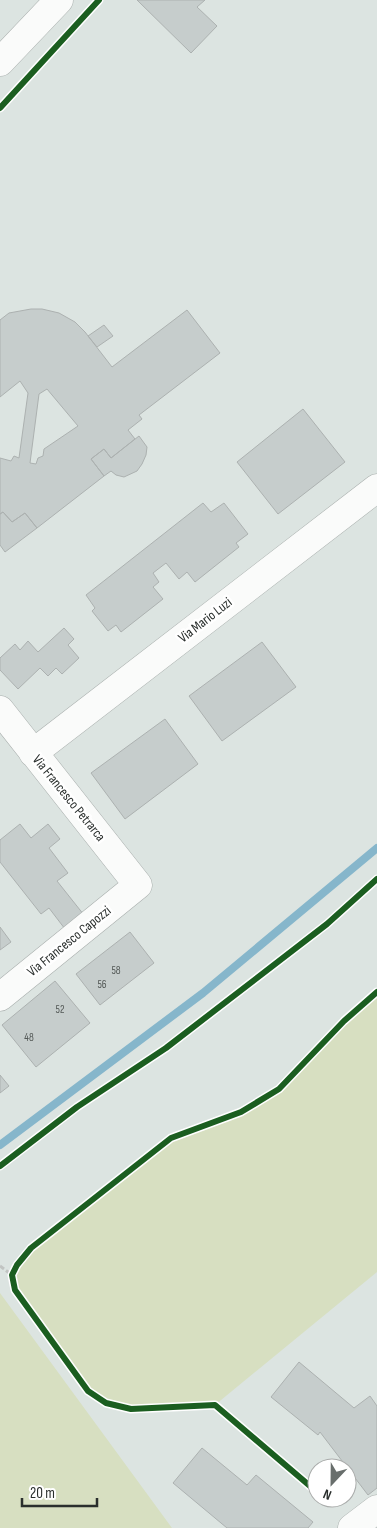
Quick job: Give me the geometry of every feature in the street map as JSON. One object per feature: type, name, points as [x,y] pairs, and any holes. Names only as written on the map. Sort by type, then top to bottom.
[{"type":"street","points":[[0,62],[59,0]]},
{"type":"street","name":"Via Mario Luzi","points":[[33,753],[377,488]]},
{"type":"street","name":"Via Francesco Petrarca","points":[[1,714],[138,885]]},
{"type":"street","name":"Via Francesco Capozzi","points":[[0,997],[138,885]]},
{"type":"street","points":[[355,1527],[377,1509]]},
{"type":"path","points":[[0,1266],[13,1273],[14,1283]]},
{"type":"green space","points":[[377,992],[377,1272],[215,1405],[131,1409],[106,1403],[88,1391],[15,1290],[12,1275],[17,1265],[31,1248],[171,1138],[241,1112],[279,1089],[344,1021]]},
{"type":"green space","points":[[0,1293],[172,1528],[0,1528]]},
{"type":"building","points":[[137,0],[205,0],[197,7],[217,26],[191,53]]},
{"type":"building","points":[[42,309],[59,313],[75,322],[85,332],[112,367],[187,310],[220,353],[139,415],[142,419],[128,430],[135,439],[111,458],[104,449],[91,459],[104,476],[37,528],[25,513],[12,522],[3,512],[0,514],[0,458],[11,461],[14,456],[19,458],[28,393],[20,381],[0,397],[0,320],[9,313]],"holes":[[[47,389],[78,426],[44,449],[43,456],[38,458],[36,464],[30,463],[39,394]]]},
{"type":"building","points":[[104,325],[113,336],[97,347],[88,336]]},
{"type":"building","points":[[303,409],[345,462],[278,514],[237,462]]},
{"type":"building","points":[[139,436],[147,447],[146,455],[137,471],[124,477],[116,475],[111,471],[104,476],[91,459],[104,449],[111,458]]},
{"type":"building","points":[[203,503],[211,512],[224,503],[248,534],[236,543],[239,547],[195,582],[187,572],[179,579],[166,563],[153,573],[159,582],[153,587],[163,599],[121,632],[116,625],[108,631],[92,611],[95,608],[86,595]]},
{"type":"building","points":[[3,512],[12,522],[25,513],[37,528],[5,552],[0,545],[0,514]]},
{"type":"building","points":[[64,628],[74,639],[68,645],[79,658],[62,674],[56,668],[48,676],[40,668],[18,689],[0,670],[0,658],[15,644],[20,650],[28,641],[38,652]]},
{"type":"building","points":[[262,642],[296,687],[222,741],[189,696]]},
{"type":"building","points":[[165,719],[198,764],[125,819],[91,773]]},
{"type":"building","points":[[20,824],[31,838],[48,824],[60,839],[49,848],[68,873],[57,881],[84,915],[65,929],[49,908],[41,914],[0,862],[0,840]]},
{"type":"building","points":[[0,927],[11,942],[0,950]]},
{"type":"building","points":[[130,932],[154,963],[100,1005],[76,974]]},
{"type":"building","points":[[55,981],[90,1023],[36,1067],[2,1025]]},
{"type":"building","points":[[0,1075],[9,1086],[0,1093]]},
{"type":"building","points":[[299,1362],[354,1408],[370,1396],[377,1406],[377,1488],[368,1495],[357,1481],[357,1458],[340,1458],[320,1432],[318,1435],[271,1397]]},
{"type":"building","points":[[202,1448],[247,1485],[256,1475],[313,1522],[308,1528],[227,1528],[173,1483]]},
{"type":"waterway","points":[[0,1145],[203,993],[377,848]]},
{"type":"cycle path","points":[[0,108],[99,0]]},
{"type":"cycle path","points":[[0,1166],[77,1107],[166,1048],[327,924],[377,879]]},
{"type":"cycle path","points":[[307,1483],[215,1405],[131,1409],[106,1403],[88,1391],[15,1290],[12,1275],[17,1265],[31,1248],[171,1138],[241,1112],[279,1089],[344,1021],[377,992]]}]
